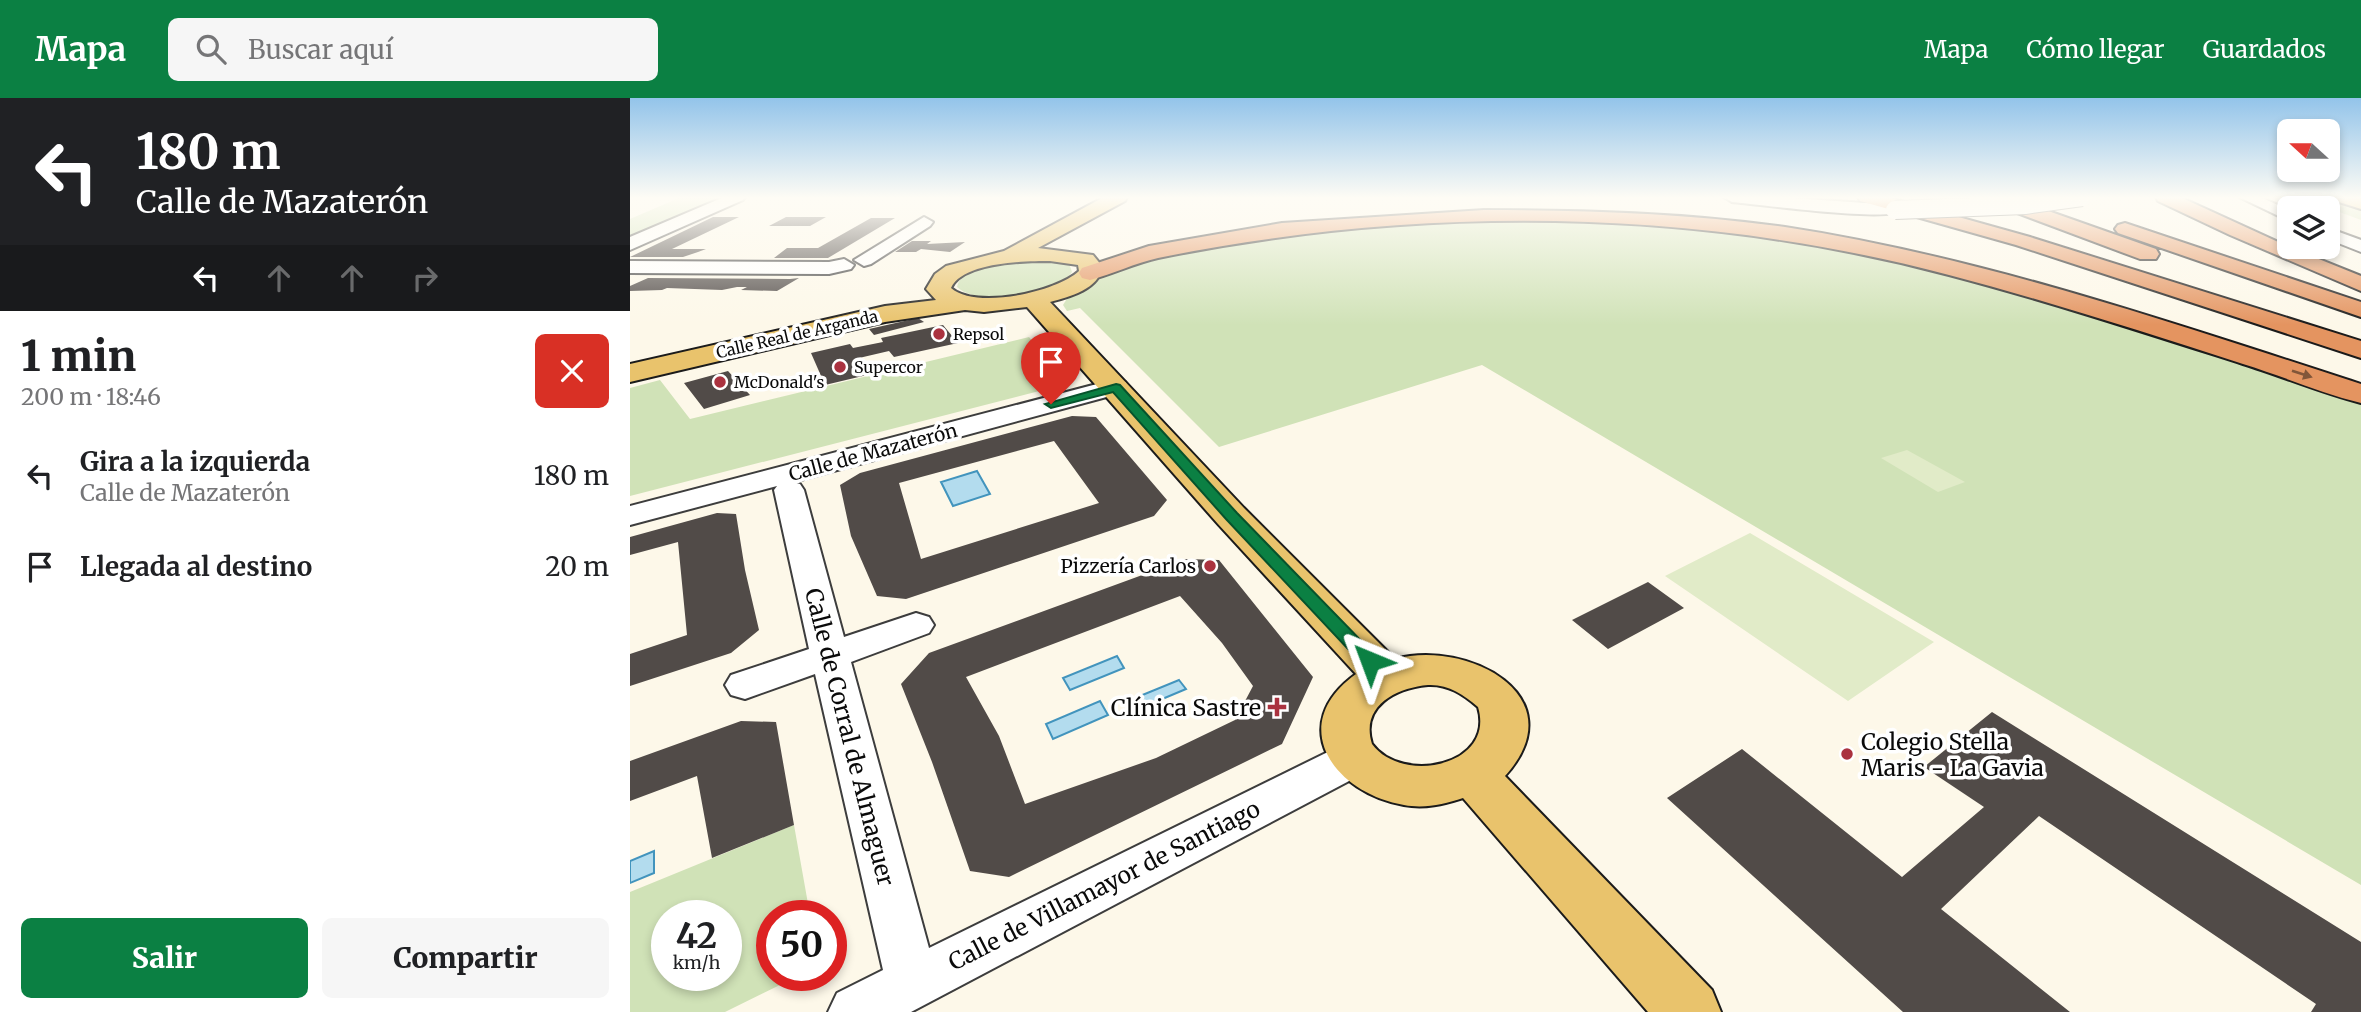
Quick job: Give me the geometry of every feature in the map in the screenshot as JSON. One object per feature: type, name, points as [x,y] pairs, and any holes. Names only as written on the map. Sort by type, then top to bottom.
[{"type":"highway","points":[[1066,256],[1177,240]]},
{"type":"highway","points":[[1090,273],[1149,253],[1220,240]]},
{"type":"highway","points":[[1812,240],[1861,247],[1948,268],[2052,296],[2242,355]]},
{"type":"highway","points":[[1891,240],[2361,394]]},
{"type":"highway","points":[[2018,240],[2361,348]]},
{"type":"highway","points":[[2070,240],[2361,348]]},
{"type":"highway","points":[[2110,240],[2361,330]]},
{"type":"highway","points":[[2158,240],[2361,310]]},
{"type":"highway","points":[[2190,240],[2361,297]]},
{"type":"highway","points":[[2255,240],[2361,284]]},
{"type":"main road","points":[[1007,257],[1039,240]]},
{"type":"main road","points":[[1058,240],[1058,250],[1066,256]]},
{"type":"main road","points":[[1007,257],[1066,256],[1085,260],[1091,266],[1090,273]]},
{"type":"main road","name":"Calle Real de Arganda","points":[[630,359],[890,300],[978,263],[1007,257]]},
{"type":"main road","name":"Calle Real de Arganda","points":[[630,373],[885,314],[966,303],[992,304],[1033,299],[1079,283],[1090,273]]},
{"type":"main road","points":[[945,277],[939,283],[941,295],[966,303]]},
{"type":"main road","points":[[1033,299],[1231,516],[1386,678]]},
{"type":"main road","points":[[1437,669],[1461,674],[1483,684],[1498,699],[1505,718],[1504,738],[1492,758],[1472,774],[1446,784],[1418,787],[1390,783],[1368,772],[1353,759],[1345,739],[1346,721],[1353,704],[1367,689],[1386,678],[1410,671],[1437,669]]},
{"type":"main road","points":[[1472,774],[1689,1012]]},
{"type":"street","points":[[630,267],[829,268],[854,262],[893,240]]},
{"type":"street","points":[[2344,240],[2361,247]]},
{"type":"street","name":"Calle de Mazaterón","points":[[630,516],[1116,387]]},
{"type":"street","name":"Calle de Corral de Almaguer","points":[[789,490],[913,983]]},
{"type":"street","points":[[745,685],[916,625]]},
{"type":"street","name":"Calle de Villamayor de Santiago","points":[[856,1012],[1353,759]]},
{"type":"green space","points":[[1257,240],[1802,240],[1922,265],[2049,300],[2361,403],[2361,885],[1482,365],[1219,447],[1080,308],[1067,311],[1063,305],[1068,297],[1089,288],[1112,269],[1129,261]]},
{"type":"green space","points":[[1032,259],[1062,262],[1070,266],[1072,272],[1050,287],[1016,296],[981,297],[957,287],[961,279],[977,269]]},
{"type":"green space","points":[[1029,337],[1064,378],[1051,388],[630,496],[630,388],[660,380],[690,419]]},
{"type":"green space","points":[[1907,450],[1965,482],[1938,492],[1881,458]]},
{"type":"green space","points":[[1750,533],[1934,642],[1848,701],[1665,576]]},
{"type":"green space","points":[[794,825],[807,900],[756,900],[756,991],[768,991],[725,1012],[630,1012],[630,892]]},
{"type":"water","points":[[977,471],[990,494],[953,506],[941,482]]},
{"type":"water","points":[[1117,656],[1124,668],[1070,690],[1063,678]]},
{"type":"water","points":[[1179,680],[1186,689],[1141,708],[1135,698]]},
{"type":"water","points":[[1100,701],[1108,715],[1053,739],[1046,724]]},
{"type":"water","points":[[654,851],[654,873],[630,883],[630,861]]},
{"type":"building","points":[[666,240],[692,240],[672,249],[706,249],[683,257],[630,257]]},
{"type":"building","points":[[833,240],[859,240],[828,258],[774,258],[787,248],[818,248]]},
{"type":"building","points":[[912,241],[931,241],[927,244],[965,242],[950,252],[921,249],[916,252],[895,252]]},
{"type":"building","points":[[648,278],[799,278],[777,291],[741,290],[747,287],[737,287],[722,290],[667,288],[630,291],[630,286]]},
{"type":"building","points":[[918,318],[924,322],[874,335],[869,329]]},
{"type":"building","points":[[943,325],[958,343],[894,357],[889,351],[859,358],[867,375],[825,385],[811,353],[850,344],[853,348],[883,342],[881,338]]},
{"type":"building","points":[[728,371],[750,395],[704,409],[684,383]]},
{"type":"building","points":[[1072,416],[1096,417],[1167,500],[1154,516],[906,599],[877,596],[851,536],[840,485],[860,473]],"holes":[[[1054,441],[1099,503],[921,559],[899,483]]]},
{"type":"building","points":[[717,513],[736,514],[759,630],[731,653],[630,686],[630,654],[687,635],[678,542],[630,555],[630,537]]},
{"type":"building","points":[[1186,559],[1219,560],[1313,677],[1282,744],[1009,877],[970,871],[901,684],[929,653]],"holes":[[[1180,596],[1222,643],[1253,686],[1235,720],[1156,758],[1025,804],[999,736],[966,677]]]},
{"type":"building","points":[[1648,582],[1684,608],[1608,649],[1572,620]]},
{"type":"building","points":[[1992,712],[2361,942],[2361,1012],[2311,1012],[2316,1004],[2039,816],[1941,909],[2070,1012],[1903,1012],[1667,798],[1742,749],[1902,877],[1984,807],[1924,767]]},
{"type":"building","points":[[741,721],[776,722],[794,825],[712,858],[697,776],[630,801],[630,761]]},
{"type":"place","name":"Repsol","points":[[939,334]]},
{"type":"place","name":"Supercor","points":[[840,367]]},
{"type":"place","name":"McDonald's","points":[[720,382]]},
{"type":"place","name":"Pizzería Carlos","points":[[1210,566]]},
{"type":"place","name":"Clínica Sastre","points":[[1277,707]]},
{"type":"place","name":"Colegio Stella Maris - La Gavia","points":[[1847,754]]},
{"type":"route","points":[[1051,404],[1116,387],[1231,516],[1370,661]]}]
